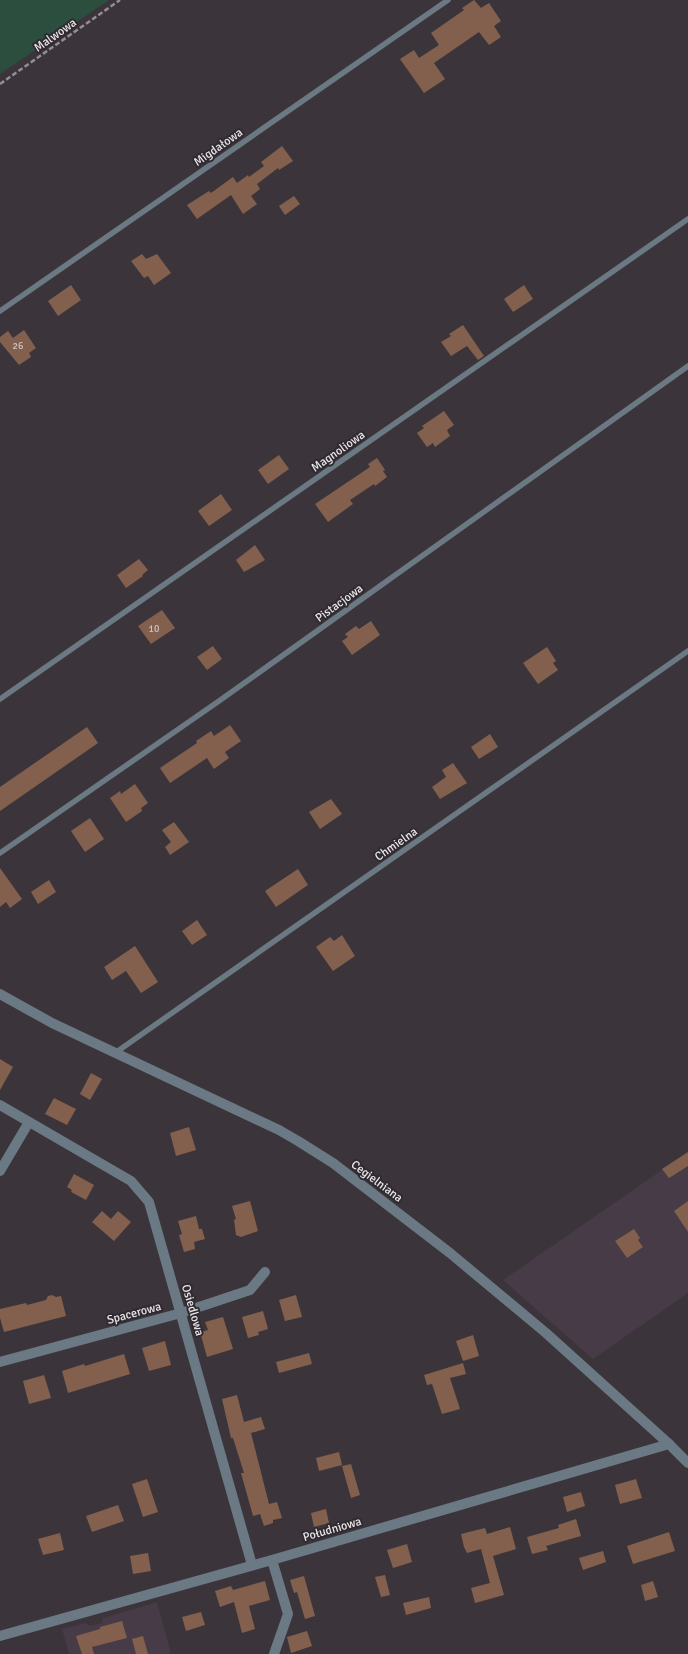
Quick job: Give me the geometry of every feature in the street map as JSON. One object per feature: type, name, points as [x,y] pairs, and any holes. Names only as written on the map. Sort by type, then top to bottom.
[{"type":"street","name":"Cegielniana","points":[[0,994],[52,1023],[279,1130],[333,1163],[500,1293],[688,1463]]},
{"type":"street","name":"Osiedlowa","points":[[0,1106],[130,1182],[149,1202],[252,1565]]},
{"type":"street","points":[[0,1171],[29,1122]]},
{"type":"street","name":"Spacerowa","points":[[0,1362],[180,1313],[250,1290],[266,1272]]},
{"type":"street","name":"Południowa","points":[[0,1636],[272,1560],[669,1444]]},
{"type":"street","points":[[272,1560],[288,1614],[274,1654]]},
{"type":"lane","name":"Migdałowa","points":[[0,311],[448,0]]},
{"type":"lane","name":"Magnoliowa","points":[[0,699],[688,219]]},
{"type":"lane","name":"Pistacjowa","points":[[0,853],[219,701],[688,366]]},
{"type":"lane","name":"Chmielna","points":[[115,1053],[688,651]]},
{"type":"path","name":"Malwowa","points":[[0,84],[120,0]]},
{"type":"shaded area","points":[[688,1152],[688,1293],[593,1359],[503,1280]]},
{"type":"shaded area","points":[[157,1602],[171,1654],[69,1654],[62,1629],[85,1623],[90,1626],[102,1623],[103,1618]]},
{"type":"green space","points":[[0,0],[109,0],[0,74]]},
{"type":"building","points":[[474,0],[481,8],[489,3],[501,21],[494,26],[501,37],[489,45],[479,32],[434,63],[445,79],[424,93],[400,59],[414,50],[419,58],[439,45],[431,33],[464,10],[462,8]]},
{"type":"building","points":[[282,146],[293,161],[279,170],[278,168],[257,184],[260,189],[251,196],[257,204],[243,214],[231,195],[197,219],[187,205],[209,191],[211,193],[233,177],[237,183],[248,175],[249,177],[264,166],[261,162]]},
{"type":"building","points":[[294,196],[300,204],[285,215],[279,206]]},
{"type":"building","points":[[142,254],[146,259],[157,254],[171,273],[154,285],[148,276],[144,278],[131,261]]},
{"type":"building","points":[[71,285],[81,300],[58,316],[48,301]]},
{"type":"building","points":[[524,285],[533,299],[513,312],[504,299]]},
{"type":"building","points":[[463,325],[484,356],[478,360],[467,346],[451,356],[441,342]]},
{"type":"building","points":[[24,330],[36,348],[29,353],[31,357],[19,365],[0,342],[0,337],[8,331],[13,338]]},
{"type":"building","points":[[444,411],[454,425],[447,430],[450,436],[435,447],[433,443],[427,447],[417,433],[424,428],[422,426]]},
{"type":"building","points":[[279,455],[289,469],[268,484],[258,470]]},
{"type":"building","points":[[377,458],[387,477],[350,500],[353,504],[328,522],[315,504],[370,467],[368,464]]},
{"type":"building","points":[[221,494],[232,510],[209,526],[198,511]]},
{"type":"building","points":[[255,545],[265,560],[244,572],[236,560]]},
{"type":"building","points":[[139,559],[148,570],[126,588],[117,575]]},
{"type":"building","points":[[162,610],[175,628],[151,644],[138,626]]},
{"type":"building","points":[[371,621],[380,635],[352,655],[342,641],[348,637],[345,634],[356,626],[359,629]]},
{"type":"building","points":[[213,646],[222,659],[207,670],[197,657]]},
{"type":"building","points":[[547,647],[556,661],[553,663],[558,670],[538,684],[523,663]]},
{"type":"building","points":[[230,725],[241,741],[225,752],[229,758],[214,769],[207,758],[170,783],[160,768],[211,731],[214,736]]},
{"type":"building","points":[[87,727],[98,743],[0,811],[0,787]]},
{"type":"building","points":[[490,734],[498,747],[479,759],[471,747]]},
{"type":"building","points":[[453,763],[467,783],[440,799],[432,787],[446,777],[442,770]]},
{"type":"building","points":[[135,784],[148,803],[141,808],[142,811],[126,822],[110,798],[120,791],[121,794]]},
{"type":"building","points":[[331,799],[342,814],[320,829],[309,812]]},
{"type":"building","points":[[90,818],[104,839],[85,852],[71,831]]},
{"type":"building","points":[[174,822],[189,842],[170,855],[165,847],[171,842],[162,830]]},
{"type":"building","points":[[0,868],[22,899],[10,908],[6,902],[0,907]]},
{"type":"building","points":[[298,869],[308,885],[276,907],[265,891]]},
{"type":"building","points":[[49,880],[56,892],[38,904],[31,892]]},
{"type":"building","points":[[197,920],[207,935],[192,945],[182,931]]},
{"type":"building","points":[[342,935],[355,956],[333,971],[316,947],[330,937],[334,941]]},
{"type":"building","points":[[135,946],[158,982],[141,993],[126,971],[112,980],[104,967]]},
{"type":"building","points":[[0,1059],[13,1067],[0,1090]]},
{"type":"building","points":[[91,1073],[102,1079],[90,1100],[80,1094]]},
{"type":"building","points":[[54,1098],[76,1109],[67,1125],[45,1114]]},
{"type":"building","points":[[189,1127],[196,1150],[176,1156],[170,1133]]},
{"type":"building","points":[[688,1152],[688,1166],[669,1178],[662,1169]]},
{"type":"building","points":[[74,1174],[94,1185],[86,1200],[71,1192],[72,1190],[67,1187]]},
{"type":"building","points":[[250,1201],[258,1231],[241,1237],[236,1235],[234,1220],[236,1219],[232,1206]]},
{"type":"building","points":[[688,1201],[688,1232],[674,1211]]},
{"type":"building","points":[[102,1211],[111,1219],[118,1211],[131,1222],[114,1241],[92,1222]]},
{"type":"building","points":[[196,1216],[199,1229],[202,1229],[205,1239],[194,1242],[195,1249],[184,1252],[179,1235],[182,1234],[178,1221]]},
{"type":"building","points":[[634,1229],[643,1247],[627,1258],[615,1241]]},
{"type":"building","points":[[296,1295],[302,1317],[285,1321],[279,1300]]},
{"type":"building","points":[[48,1296],[56,1297],[61,1296],[66,1316],[4,1332],[0,1318],[0,1309],[46,1300]]},
{"type":"building","points":[[263,1311],[268,1329],[258,1332],[259,1335],[248,1338],[242,1317]]},
{"type":"building","points":[[223,1317],[233,1349],[207,1357],[200,1332],[208,1330],[205,1322]]},
{"type":"building","points":[[473,1335],[479,1356],[463,1361],[456,1341]]},
{"type":"building","points":[[165,1341],[171,1365],[149,1371],[142,1348]]},
{"type":"building","points":[[309,1353],[312,1364],[279,1373],[276,1362]]},
{"type":"building","points":[[124,1354],[130,1374],[68,1393],[62,1371]]},
{"type":"building","points":[[463,1363],[466,1374],[450,1378],[460,1409],[442,1414],[432,1384],[427,1385],[424,1375]]},
{"type":"building","points":[[44,1375],[51,1398],[29,1404],[23,1381]]},
{"type":"building","points":[[237,1395],[244,1422],[261,1417],[265,1429],[251,1433],[269,1504],[277,1502],[282,1518],[273,1520],[273,1523],[264,1526],[260,1514],[253,1516],[241,1473],[244,1473],[233,1438],[231,1438],[222,1399]]},
{"type":"building","points":[[339,1452],[342,1465],[319,1471],[316,1458]]},
{"type":"building","points":[[351,1464],[360,1495],[351,1498],[342,1466]]},
{"type":"building","points":[[147,1479],[158,1512],[143,1517],[132,1484]]},
{"type":"building","points":[[636,1479],[642,1498],[620,1504],[615,1485]]},
{"type":"building","points":[[581,1492],[585,1506],[567,1512],[563,1497]]},
{"type":"building","points":[[118,1505],[124,1521],[92,1532],[86,1516]]},
{"type":"building","points":[[326,1509],[329,1523],[314,1527],[311,1513]]},
{"type":"building","points":[[576,1519],[581,1536],[546,1546],[548,1550],[532,1554],[527,1537],[559,1528],[558,1525]]},
{"type":"building","points":[[510,1527],[516,1549],[493,1556],[504,1595],[475,1603],[471,1588],[490,1583],[481,1549],[467,1553],[461,1534],[485,1528],[487,1534]]},
{"type":"building","points":[[669,1532],[675,1551],[633,1564],[627,1546]]},
{"type":"building","points":[[60,1533],[64,1550],[43,1555],[38,1539]]},
{"type":"building","points":[[407,1544],[412,1562],[393,1568],[387,1550]]},
{"type":"building","points":[[603,1551],[606,1562],[583,1570],[579,1558]]},
{"type":"building","points":[[148,1553],[151,1571],[133,1574],[130,1556]]},
{"type":"building","points":[[385,1575],[390,1595],[381,1597],[375,1577]]},
{"type":"building","points":[[304,1576],[315,1616],[305,1619],[297,1592],[294,1593],[290,1580]]},
{"type":"building","points":[[265,1581],[270,1600],[249,1606],[255,1629],[242,1633],[234,1602],[220,1607],[215,1591],[231,1586],[233,1590]]},
{"type":"building","points":[[653,1581],[658,1597],[645,1601],[641,1585]]},
{"type":"building","points":[[429,1597],[431,1608],[406,1615],[403,1603]]},
{"type":"building","points":[[201,1612],[205,1625],[186,1631],[182,1617]]},
{"type":"building","points":[[122,1621],[127,1638],[92,1647],[94,1654],[82,1654],[76,1636]]},
{"type":"building","points":[[307,1631],[312,1646],[291,1653],[287,1637]]},
{"type":"building","points":[[143,1636],[148,1654],[136,1654],[132,1639]]}]
